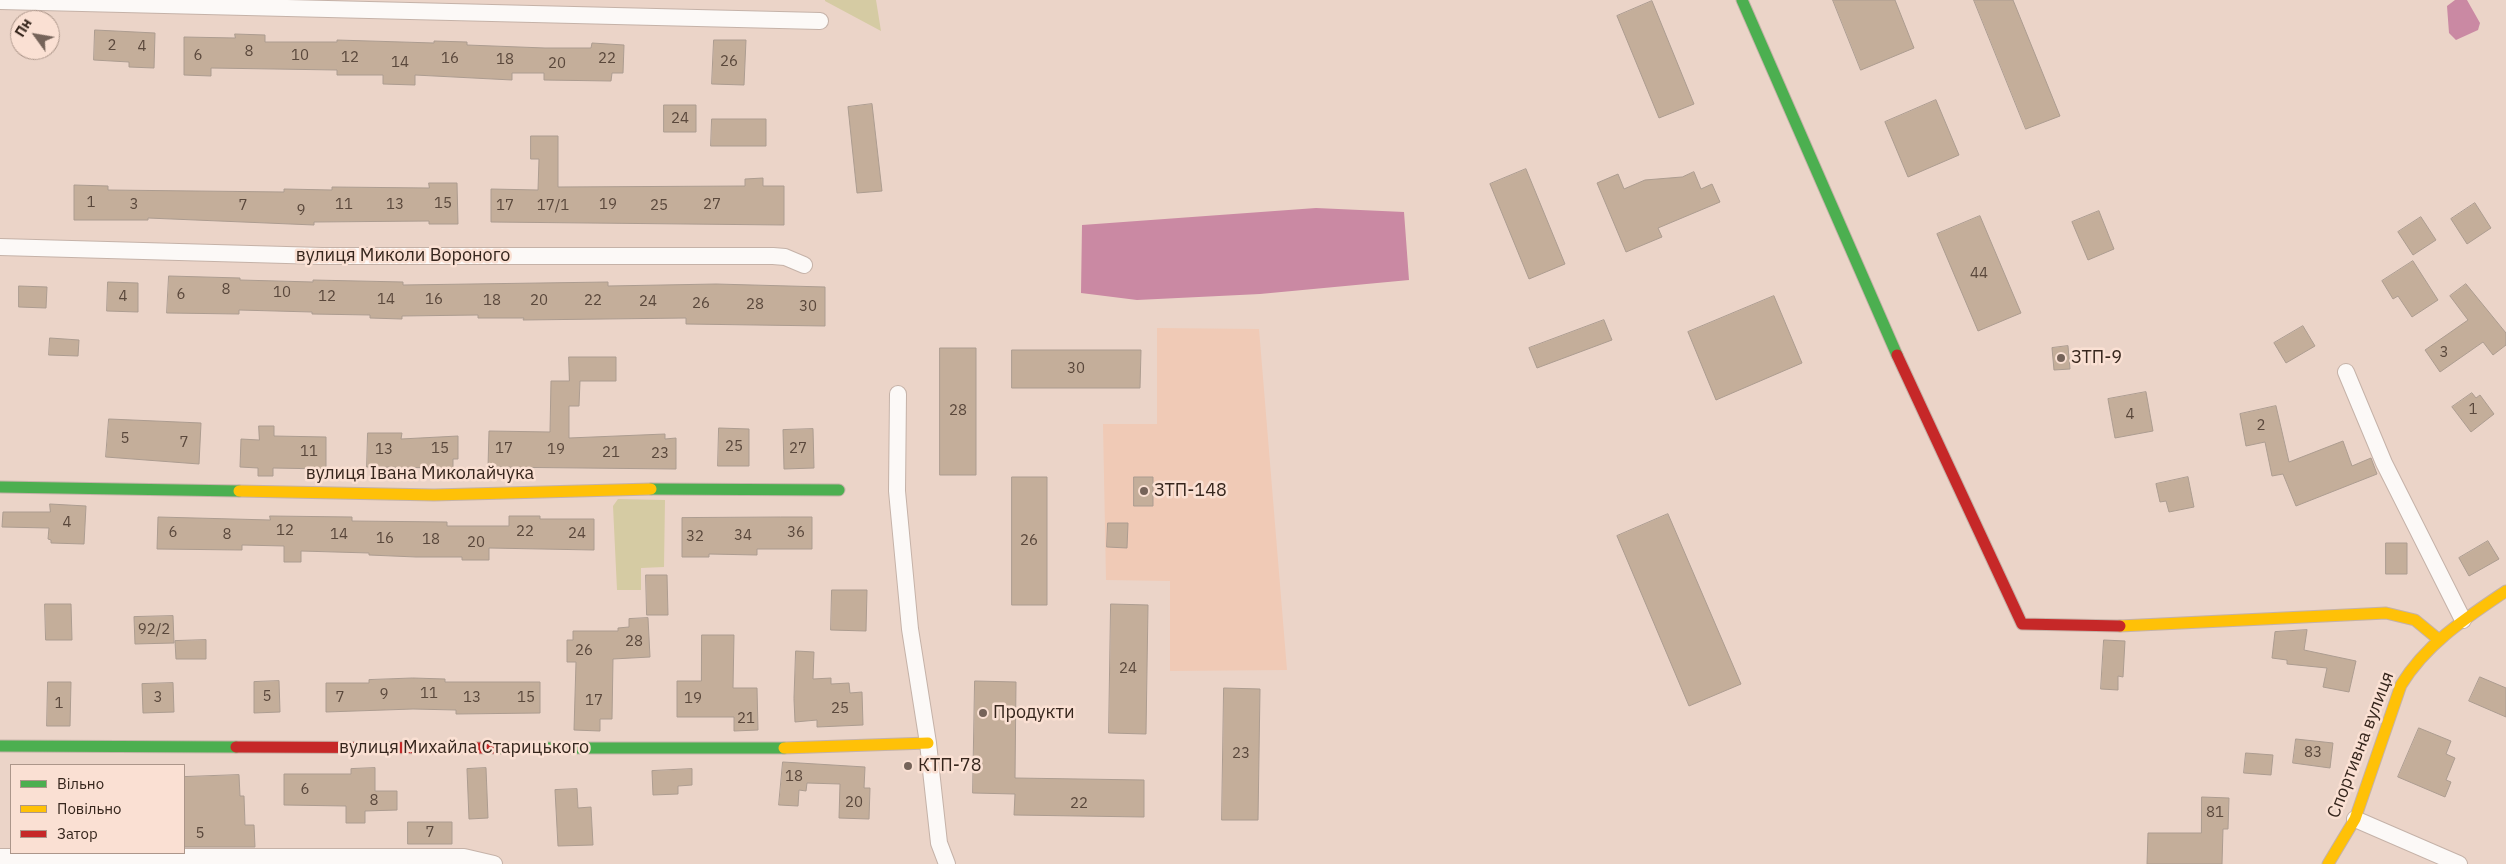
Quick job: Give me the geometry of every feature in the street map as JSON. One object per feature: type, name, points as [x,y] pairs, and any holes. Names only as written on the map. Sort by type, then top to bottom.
[{"type":"street","points":[[1742,0],[1905,372],[2022,624],[2122,626],[2386,613],[2407,616],[2425,625],[2438,639]]},
{"type":"street","points":[[0,1],[820,21]]},
{"type":"street","name":"вулиця Миколи Вороного","points":[[0,247],[322,256],[773,256],[785,257],[804,265]]},
{"type":"street","points":[[2346,372],[2384,463],[2463,620]]},
{"type":"street","points":[[898,394],[897,491],[910,630],[928,743],[939,843],[947,864]]},
{"type":"street","name":"вулиця Івана Миколайчука","points":[[0,487],[434,495],[607,489],[840,490]]},
{"type":"street","name":"Спортивна вулиця","points":[[2328,864],[2355,818],[2401,685],[2409,670],[2426,649],[2438,639],[2506,591]]},
{"type":"street","name":"вулиця Михайла Старицького","points":[[0,746],[760,748],[928,743]]},
{"type":"street","points":[[2355,818],[2459,864]]},
{"type":"street","points":[[0,857],[464,857],[494,864]]},
{"type":"shaded area","points":[[876,0],[881,31],[825,1]]},
{"type":"shaded area","points":[[2455,0],[2467,0],[2480,23],[2478,30],[2456,40],[2449,33],[2447,6]]},
{"type":"shaded area","points":[[1316,208],[1404,212],[1409,280],[1260,294],[1137,300],[1081,293],[1082,225]]},
{"type":"shaded area","points":[[1157,328],[1259,329],[1287,670],[1170,671],[1170,581],[1106,580],[1103,424],[1157,424]]},
{"type":"shaded area","points":[[618,499],[665,500],[664,567],[641,568],[641,590],[617,590],[613,506]]},
{"type":"building","points":[[1833,0],[1895,0],[1914,48],[1861,70]]},
{"type":"building","points":[[1974,0],[2013,0],[2060,116],[2026,129]]},
{"type":"building","points":[[1652,1],[1694,104],[1659,118],[1617,16]]},
{"type":"building","points":[[95,30],[155,33],[154,68],[129,67],[129,62],[94,60]]},
{"type":"building","points":[[235,34],[265,35],[265,42],[337,42],[337,40],[434,43],[434,41],[467,42],[467,45],[545,48],[591,48],[592,43],[624,45],[623,73],[612,73],[611,81],[544,80],[544,73],[512,73],[512,80],[415,75],[415,85],[383,84],[383,75],[337,75],[337,70],[211,68],[211,76],[184,75],[184,37],[235,38]]},
{"type":"building","points":[[714,40],[746,40],[744,85],[712,84]]},
{"type":"building","points":[[1936,100],[1959,155],[1908,177],[1885,122]]},
{"type":"building","points":[[872,104],[882,191],[857,193],[848,107]]},
{"type":"building","points":[[664,105],[696,105],[696,132],[664,132]]},
{"type":"building","points":[[712,119],[766,119],[766,146],[711,146]]},
{"type":"building","points":[[531,136],[558,136],[558,187],[745,186],[745,179],[763,178],[763,186],[784,186],[784,225],[491,222],[491,189],[538,190],[539,159],[531,159]]},
{"type":"building","points":[[1526,169],[1565,264],[1529,279],[1490,184]]},
{"type":"building","points":[[1694,172],[1701,189],[1712,184],[1720,202],[1658,228],[1662,237],[1626,252],[1597,183],[1618,174],[1624,189],[1645,180],[1682,177]]},
{"type":"building","points":[[429,183],[457,183],[458,224],[429,224],[429,221],[314,222],[314,225],[148,218],[148,220],[74,220],[74,185],[108,186],[108,190],[284,192],[284,189],[332,190],[332,187],[429,188]]},
{"type":"building","points":[[2475,203],[2491,228],[2467,244],[2451,219]]},
{"type":"building","points":[[2099,211],[2114,249],[2088,260],[2072,222]]},
{"type":"building","points":[[1980,216],[2021,313],[1978,331],[1937,234]]},
{"type":"building","points":[[2421,217],[2436,240],[2413,255],[2398,232]]},
{"type":"building","points":[[2413,261],[2438,300],[2412,317],[2398,296],[2393,299],[2382,281]]},
{"type":"building","points":[[169,276],[313,282],[313,280],[403,282],[403,285],[608,282],[608,286],[716,284],[825,287],[825,326],[686,324],[686,318],[523,320],[524,318],[478,318],[478,315],[402,316],[402,319],[370,318],[370,315],[239,310],[239,314],[167,313]]},
{"type":"building","points":[[108,282],[138,283],[138,312],[107,311]]},
{"type":"building","points":[[2466,284],[2506,333],[2506,345],[2493,355],[2483,342],[2440,372],[2425,350],[2468,320],[2450,296]]},
{"type":"building","points":[[19,286],[47,287],[46,308],[19,307]]},
{"type":"building","points":[[1774,296],[1802,363],[1716,400],[1688,332]]},
{"type":"building","points":[[1604,320],[1612,340],[1537,368],[1529,348]]},
{"type":"building","points":[[2303,326],[2315,346],[2286,363],[2274,343]]},
{"type":"building","points":[[50,338],[79,340],[78,356],[49,355]]},
{"type":"building","name":"ЗТП-9","points":[[2068,346],[2070,369],[2054,370],[2052,348]]},
{"type":"building","points":[[940,348],[976,348],[976,475],[940,475]]},
{"type":"building","points":[[1012,350],[1141,350],[1140,388],[1012,388]]},
{"type":"building","points":[[569,357],[616,357],[616,381],[580,381],[579,406],[569,406],[569,438],[665,434],[665,439],[676,438],[676,469],[488,467],[489,431],[550,432],[551,381],[569,381]]},
{"type":"building","points":[[2146,392],[2153,431],[2115,438],[2108,399]]},
{"type":"building","points":[[2472,393],[2476,398],[2480,395],[2494,414],[2471,432],[2452,407]]},
{"type":"building","points":[[2276,406],[2289,462],[2343,441],[2352,466],[2371,458],[2377,474],[2296,506],[2283,474],[2272,476],[2265,442],[2246,446],[2240,414]]},
{"type":"building","points":[[109,419],[201,423],[199,464],[106,457]]},
{"type":"building","points":[[259,426],[274,426],[274,436],[326,437],[326,469],[273,468],[273,476],[258,476],[258,468],[240,467],[241,439],[259,440]]},
{"type":"building","points":[[719,428],[749,429],[749,466],[718,466]]},
{"type":"building","points":[[813,429],[814,468],[784,469],[783,430]]},
{"type":"building","points":[[368,433],[402,433],[401,439],[458,436],[458,459],[453,459],[453,468],[367,467]]},
{"type":"building","points":[[1012,477],[1047,477],[1047,605],[1012,605]]},
{"type":"building","name":"ЗТП-148","points":[[1134,477],[1153,477],[1153,506],[1134,506]]},
{"type":"building","points":[[2188,477],[2194,507],[2169,512],[2166,501],[2160,502],[2156,484]]},
{"type":"building","points":[[50,504],[86,506],[84,544],[51,543],[51,540],[48,539],[49,528],[2,527],[3,512],[50,512]]},
{"type":"building","points":[[1668,514],[1741,684],[1689,706],[1617,536]]},
{"type":"building","points":[[270,516],[352,517],[352,521],[447,522],[447,526],[509,526],[509,516],[540,516],[540,519],[594,519],[594,550],[489,548],[489,560],[462,560],[462,557],[416,557],[369,555],[369,553],[301,551],[301,562],[284,562],[284,546],[242,545],[242,550],[157,549],[158,517],[270,520]]},
{"type":"building","points":[[812,517],[812,549],[757,549],[757,555],[709,554],[709,557],[682,557],[682,518]]},
{"type":"building","points":[[1108,523],[1128,523],[1127,548],[1107,547]]},
{"type":"building","points":[[2488,541],[2499,559],[2469,576],[2459,558]]},
{"type":"building","points":[[2386,543],[2407,543],[2407,574],[2386,574]]},
{"type":"building","points":[[646,575],[667,575],[668,615],[647,615]]},
{"type":"building","points":[[832,590],[867,590],[866,631],[831,630]]},
{"type":"building","points":[[45,604],[71,604],[72,640],[46,640]]},
{"type":"building","points":[[1111,604],[1148,605],[1146,734],[1109,733]]},
{"type":"building","points":[[173,616],[174,643],[135,644],[134,617]]},
{"type":"building","points":[[648,618],[650,657],[613,659],[612,719],[600,719],[600,731],[574,730],[576,662],[567,662],[567,640],[573,640],[573,631],[618,631],[618,628],[629,627],[629,619]]},
{"type":"building","points":[[2307,630],[2304,650],[2356,661],[2349,692],[2323,687],[2327,668],[2287,664],[2287,660],[2272,658],[2275,632]]},
{"type":"building","points":[[702,635],[734,635],[733,688],[757,688],[758,730],[734,731],[734,717],[677,717],[677,681],[701,681]]},
{"type":"building","points":[[206,640],[206,659],[176,659],[175,641]]},
{"type":"building","points":[[2104,640],[2125,641],[2123,677],[2118,676],[2118,690],[2101,689]]},
{"type":"building","points":[[796,651],[814,652],[813,679],[831,678],[831,684],[849,683],[850,693],[862,692],[863,725],[817,727],[817,720],[795,722]]},
{"type":"building","points":[[2480,677],[2506,688],[2506,717],[2469,701]]},
{"type":"building","points":[[445,679],[445,682],[540,682],[540,713],[456,714],[456,710],[413,709],[326,712],[326,683],[369,683],[369,680]]},
{"type":"building","points":[[279,681],[280,712],[254,713],[254,682]]},
{"type":"building","points":[[975,681],[1016,682],[1015,778],[1144,780],[1144,817],[1014,815],[1015,794],[973,793]]},
{"type":"building","points":[[48,682],[71,682],[70,726],[47,726]]},
{"type":"building","points":[[173,683],[174,712],[143,713],[142,684]]},
{"type":"building","points":[[1224,688],[1260,689],[1258,820],[1222,820]]},
{"type":"building","points":[[2419,728],[2451,741],[2446,754],[2455,758],[2446,780],[2451,782],[2445,797],[2398,777]]},
{"type":"building","points":[[2296,739],[2333,743],[2330,768],[2293,763]]},
{"type":"building","points":[[2246,753],[2273,755],[2271,775],[2244,773]]},
{"type":"building","points":[[783,762],[865,767],[864,788],[870,788],[869,819],[839,818],[840,784],[807,783],[806,791],[799,790],[798,806],[779,805]]},
{"type":"building","points":[[375,768],[375,791],[397,791],[397,810],[365,811],[365,823],[346,823],[346,806],[284,805],[284,774],[351,774],[351,769]]},
{"type":"building","points":[[486,768],[488,818],[469,819],[467,769]]},
{"type":"building","points":[[692,769],[692,785],[678,786],[678,794],[653,795],[652,771]]},
{"type":"building","points":[[239,775],[240,796],[244,796],[245,825],[254,825],[255,847],[185,847],[185,777]]},
{"type":"building","points":[[577,789],[578,808],[591,807],[593,845],[558,846],[555,790]]},
{"type":"building","points":[[2202,797],[2229,798],[2228,829],[2223,829],[2222,864],[2147,864],[2148,833],[2201,833]]},
{"type":"building","points":[[408,822],[452,822],[452,844],[408,844]]},
{"type":"traffic: fast","points":[[1742,0],[1897,355]]},
{"type":"traffic: fast","points":[[0,487],[239,491]]},
{"type":"traffic: fast","points":[[651,489],[839,490]]},
{"type":"traffic: fast","points":[[0,746],[236,747]]},
{"type":"traffic: fast","points":[[497,748],[784,748]]},
{"type":"traffic: slow","points":[[239,491],[434,495],[651,489]]},
{"type":"traffic: slow","points":[[2328,864],[2355,819],[2401,685],[2423,656],[2448,632],[2506,591]]},
{"type":"traffic: slow","points":[[2120,626],[2386,613],[2415,620],[2438,639]]},
{"type":"traffic: slow","points":[[784,748],[928,743]]},
{"type":"traffic: jam","points":[[1897,355],[2022,624],[2120,626]]},
{"type":"traffic: jam","points":[[236,747],[497,748]]},
{"type":"place","name":"ЗТП-9","points":[[2061,358]]},
{"type":"place","name":"ЗТП-148","points":[[1144,491]]},
{"type":"place","name":"Продукти","points":[[983,713]]},
{"type":"place","name":"КТП-78","points":[[908,766]]}]
